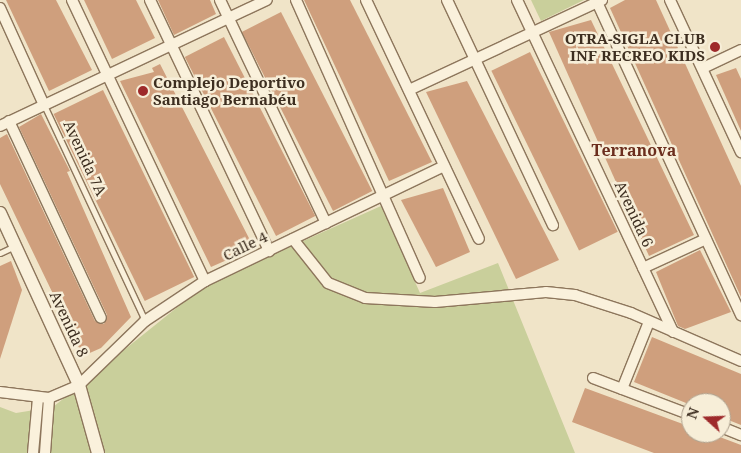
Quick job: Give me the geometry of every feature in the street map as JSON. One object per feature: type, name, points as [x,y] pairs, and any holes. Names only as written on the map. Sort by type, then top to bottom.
[{"type":"street","points":[[72,0],[205,282]]},
{"type":"street","points":[[150,0],[269,251]]},
{"type":"street","points":[[220,0],[326,223]]},
{"type":"street","points":[[101,318],[5,124],[267,0]]},
{"type":"street","points":[[296,0],[420,278]]},
{"type":"street","points":[[366,0],[479,239]]},
{"type":"street","points":[[447,0],[553,225]]},
{"type":"street","name":"Avenida 6","points":[[517,0],[673,332]]},
{"type":"street","points":[[670,0],[741,152]]},
{"type":"street","points":[[409,90],[476,61],[532,32],[600,1],[741,315]]},
{"type":"street","name":"Avenida 7A","points":[[0,8],[44,105]]},
{"type":"street","points":[[703,68],[741,50]]},
{"type":"street","name":"Calle 4","points":[[79,385],[145,321],[205,282],[444,166]]},
{"type":"street","name":"Avenida 8","points":[[0,213],[79,385],[98,453]]},
{"type":"street","points":[[293,239],[328,283],[365,298],[435,302],[546,292],[575,295],[649,322],[741,360]]},
{"type":"street","points":[[643,268],[706,239]]},
{"type":"street","points":[[622,389],[649,322]]},
{"type":"street","points":[[593,378],[681,412]]},
{"type":"street","points":[[0,392],[43,398],[79,385]]},
{"type":"street","points":[[33,453],[43,398]]},
{"type":"street","points":[[43,398],[45,453]]},
{"type":"lane","name":"Avenida 7A","points":[[44,105],[145,321]]},
{"type":"lane","points":[[0,253],[15,246]]},
{"type":"green space","points":[[531,0],[584,0],[541,21]]},
{"type":"green space","points":[[381,206],[420,293],[498,263],[575,453],[0,453],[0,407],[16,413],[53,407],[205,285]]},
{"type":"building","points":[[6,0],[56,0],[92,70],[49,91]]},
{"type":"building","points":[[84,0],[136,0],[155,38],[112,59]]},
{"type":"building","points":[[158,0],[210,0],[216,14],[174,35]]},
{"type":"building","points":[[304,0],[350,0],[432,162],[389,181]]},
{"type":"building","points":[[625,0],[656,0],[741,186],[741,297],[610,8]]},
{"type":"building","points":[[281,12],[372,191],[333,211],[242,32]]},
{"type":"building","points":[[591,20],[694,235],[649,256],[549,32]]},
{"type":"building","points":[[224,37],[315,216],[276,236],[185,57]]},
{"type":"building","points":[[530,52],[618,232],[579,251],[491,71]]},
{"type":"building","points":[[160,64],[254,248],[211,267],[120,81],[154,72],[152,68]]},
{"type":"building","points":[[736,68],[741,79],[741,131],[716,75]]},
{"type":"building","points":[[467,81],[559,260],[516,279],[426,92]]},
{"type":"building","points":[[103,90],[194,277],[145,301],[54,114]]},
{"type":"building","points":[[41,114],[70,171],[67,172],[131,317],[101,348],[83,356],[0,184],[0,138],[7,134],[95,321],[104,324],[107,315],[19,127]]},
{"type":"building","points":[[443,188],[470,252],[436,267],[401,200]]},
{"type":"building","points":[[700,250],[731,312],[685,329],[678,326],[656,272]]},
{"type":"building","points":[[11,261],[22,290],[0,359],[0,266]]},
{"type":"building","points":[[652,337],[741,374],[741,425],[731,421],[731,393],[681,393],[681,401],[634,382]]},
{"type":"building","points":[[585,388],[681,423],[681,443],[731,443],[731,441],[741,445],[741,453],[654,453],[572,422]]},
{"type":"place","name":"OTRA-SIGLA CLUB INF RECREO KIDS","points":[[715,47]]},
{"type":"place","name":"Complejo Deportivo Santiago Bernabéu","points":[[143,91]]},
{"type":"district","name":"Terranova","points":[[634,150]]}]
